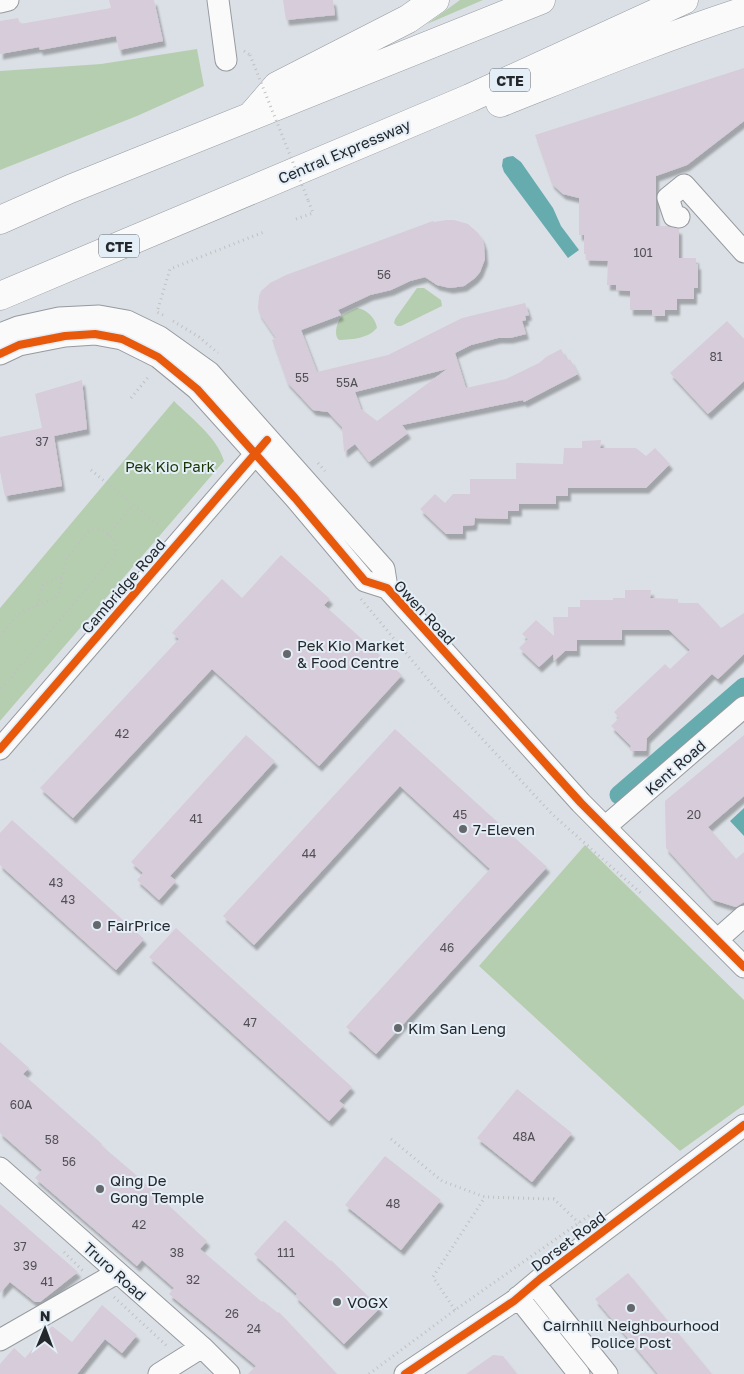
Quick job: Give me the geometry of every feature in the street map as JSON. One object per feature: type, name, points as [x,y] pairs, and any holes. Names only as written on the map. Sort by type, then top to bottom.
[{"type":"highway","points":[[251,116],[276,86],[408,18],[435,0]]},
{"type":"highway","points":[[0,220],[70,189],[541,0]]},
{"type":"highway","name":"Central Expressway","points":[[0,296],[470,98],[684,0]]},
{"type":"highway","points":[[334,156],[365,155],[639,48],[744,11]]},
{"type":"street","points":[[0,2],[8,0]]},
{"type":"street","points":[[218,0],[226,60]]},
{"type":"street","points":[[679,217],[674,216],[668,198],[684,185],[744,252]]},
{"type":"street","name":"Owen Road","points":[[0,334],[18,327],[59,318],[99,316],[127,320],[160,337],[209,372],[261,447]]},
{"type":"street","name":"Owen Road","points":[[0,354],[19,345],[65,336],[95,334],[122,339],[158,357],[197,389],[261,447],[384,569],[387,588],[509,725],[581,804],[744,966]]},
{"type":"street","name":"Cambridge Road","points":[[0,749],[261,447]]},
{"type":"street","name":"Kent Road","points":[[605,827],[744,707]]},
{"type":"street","points":[[718,939],[744,916]]},
{"type":"street","name":"Dorset Road","points":[[405,1374],[518,1297],[744,1125]]},
{"type":"street","name":"Truro Road","points":[[0,1168],[202,1347],[229,1374]]},
{"type":"street","points":[[0,1340],[117,1273]]},
{"type":"street","points":[[535,1284],[608,1374]]},
{"type":"street","points":[[518,1297],[579,1374]]},
{"type":"street","points":[[159,1374],[202,1347]]},
{"type":"path","points":[[250,55],[313,213],[296,219]]},
{"type":"path","points":[[223,359],[199,337],[157,312],[170,269],[264,232]]},
{"type":"path","points":[[131,398],[152,372]]},
{"type":"path","points":[[312,457],[325,470]]},
{"type":"path","points":[[90,470],[160,527]]},
{"type":"path","points":[[108,535],[133,505]]},
{"type":"path","points":[[0,636],[20,612],[54,599],[59,594],[66,558],[89,531],[98,529],[108,535],[117,545],[115,555],[0,690]]},
{"type":"path","points":[[37,606],[43,585],[62,576]]},
{"type":"path","points":[[358,596],[435,688],[552,814],[650,901]]},
{"type":"path","points":[[391,1139],[442,1181],[485,1197],[554,1199],[579,1223]]},
{"type":"path","points":[[455,1310],[433,1277],[485,1197]]},
{"type":"path","points":[[369,1374],[455,1310],[586,1218]]},
{"type":"green space","points":[[460,0],[483,0],[427,24]]},
{"type":"green space","points":[[197,49],[204,86],[137,116],[0,170],[0,71],[101,64]]},
{"type":"green space","points":[[417,288],[424,288],[441,300],[442,306],[401,326],[397,326],[394,323],[395,319]]},
{"type":"green space","points":[[357,308],[364,310],[370,315],[375,321],[377,328],[365,336],[339,340],[336,335],[336,328],[339,321],[343,315]]},
{"type":"green space","name":"Pek Kio Park","points":[[174,401],[210,436],[221,452],[224,461],[0,721],[0,608]]},
{"type":"green space","points":[[585,845],[744,1000],[744,1105],[680,1151],[479,966]]},
{"type":"water","points":[[513,156],[521,162],[553,208],[561,226],[579,250],[568,258],[504,172],[502,166],[503,159]]},
{"type":"water","points":[[744,808],[744,836],[730,821]]},
{"type":"building","points":[[109,0],[154,0],[163,41],[119,50],[116,36],[40,50],[39,47],[0,54],[0,21],[18,18],[20,24],[111,8]]},
{"type":"building","points":[[283,0],[333,0],[335,15],[286,20]]},
{"type":"building","points":[[744,68],[744,121],[687,165],[656,176],[656,226],[679,229],[679,258],[696,258],[696,264],[698,264],[698,288],[694,288],[694,299],[677,299],[677,310],[665,310],[665,316],[652,316],[652,310],[630,310],[630,291],[616,290],[616,285],[607,285],[608,261],[586,260],[586,254],[584,254],[584,235],[579,235],[579,198],[563,194],[552,184],[535,135]]},
{"type":"building","points":[[454,220],[468,224],[478,233],[484,245],[485,259],[480,272],[464,286],[450,288],[437,285],[425,277],[410,281],[391,290],[370,295],[338,310],[341,315],[301,330],[317,372],[388,355],[462,318],[525,303],[529,315],[525,316],[526,320],[522,321],[526,334],[510,338],[498,338],[471,345],[455,353],[466,388],[506,379],[539,363],[561,349],[567,361],[570,359],[578,374],[524,402],[523,400],[402,425],[408,433],[369,462],[355,444],[344,452],[342,427],[328,412],[313,410],[287,382],[272,340],[276,338],[259,313],[259,296],[261,291],[270,283],[286,275],[434,222]],"holes":[[[447,369],[377,421],[361,409],[355,392]]]},
{"type":"building","points":[[727,321],[744,339],[744,381],[708,414],[670,373]]},
{"type":"building","points":[[82,380],[87,429],[54,436],[62,486],[5,496],[0,472],[0,437],[42,428],[35,394]]},
{"type":"building","points":[[601,440],[600,448],[636,448],[646,456],[655,448],[670,464],[646,488],[568,488],[568,496],[556,496],[556,504],[519,504],[519,511],[508,511],[508,519],[475,518],[474,525],[463,526],[463,534],[446,534],[420,509],[435,494],[445,503],[453,494],[470,494],[470,479],[516,479],[516,463],[563,464],[564,448],[582,448],[582,441]]},
{"type":"building","name":"Pek Kio Market & Food Centre","points":[[281,555],[330,599],[324,605],[402,675],[319,766],[212,669],[73,818],[40,788],[179,639],[172,633],[222,579],[242,598]]},
{"type":"building","points":[[625,590],[651,590],[650,598],[678,599],[678,603],[698,603],[721,628],[744,613],[744,654],[718,679],[712,674],[647,738],[646,751],[630,751],[631,746],[611,726],[619,718],[614,712],[665,664],[670,669],[690,650],[669,630],[622,630],[622,640],[577,640],[577,651],[565,651],[554,661],[553,654],[539,667],[519,648],[528,639],[522,634],[536,620],[554,636],[553,617],[568,617],[568,607],[580,607],[580,600],[625,598]]},
{"type":"building","points":[[395,729],[547,867],[376,1054],[346,1027],[490,869],[400,786],[254,945],[223,916]]},
{"type":"building","points":[[246,735],[275,761],[170,876],[176,881],[159,900],[137,880],[143,873],[131,862]]},
{"type":"building","points":[[744,735],[744,796],[708,827],[736,859],[744,852],[744,902],[736,907],[713,900],[666,848],[665,801]]},
{"type":"building","points":[[12,820],[144,939],[116,970],[0,865],[0,833]]},
{"type":"building","points":[[176,928],[352,1087],[339,1101],[344,1105],[329,1121],[149,957]]},
{"type":"building","points":[[0,1042],[29,1068],[23,1074],[207,1241],[200,1249],[262,1302],[279,1312],[337,1374],[248,1374],[256,1366],[169,1294],[174,1288],[142,1260],[137,1266],[35,1178],[42,1170],[0,1133]]},
{"type":"building","points":[[517,1089],[572,1133],[532,1182],[477,1138]]},
{"type":"building","points":[[385,1156],[441,1200],[401,1250],[345,1205]]},
{"type":"building","points":[[0,1204],[78,1272],[40,1302],[35,1302],[10,1282],[0,1293]]},
{"type":"building","points":[[285,1220],[331,1260],[380,1308],[344,1344],[295,1296],[297,1294],[254,1254]]},
{"type":"building","points":[[628,1273],[712,1374],[658,1374],[595,1299]]},
{"type":"building","points":[[102,1305],[137,1335],[122,1353],[105,1339],[77,1374],[0,1374],[0,1364],[14,1348],[25,1358],[52,1326],[72,1342]]},
{"type":"building","points":[[493,1355],[503,1356],[517,1374],[466,1374]]},
{"type":"waterway","points":[[619,795],[744,687]]},
{"type":"cycle path","points":[[0,354],[19,345],[65,336],[95,334],[122,339],[158,357],[197,389],[295,498],[365,581],[387,588],[581,803],[744,967]]},
{"type":"cycle path","points":[[0,749],[267,440]]},
{"type":"cycle path","points":[[405,1374],[514,1301],[540,1279],[744,1125]]},
{"type":"place","name":"Pek Kio Market & Food Centre","points":[[287,654]]},
{"type":"place","name":"7-Eleven","points":[[463,829]]},
{"type":"place","name":"FairPrice","points":[[97,925]]},
{"type":"place","name":"Kim San Leng","points":[[398,1028]]},
{"type":"place","name":"Qing De Gong Temple","points":[[100,1189]]},
{"type":"place","name":"VOGX","points":[[337,1302]]},
{"type":"place","name":"Cairnhill Neighbourhood Police Post","points":[[631,1308]]}]
